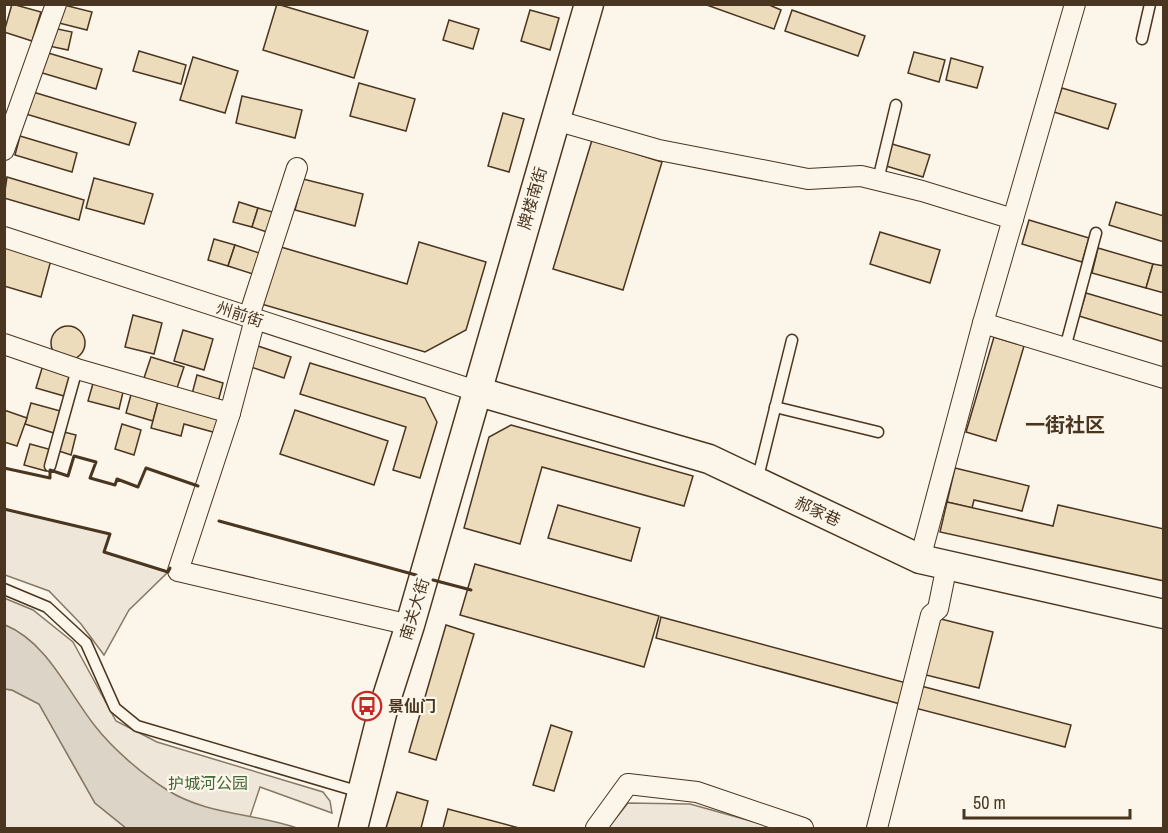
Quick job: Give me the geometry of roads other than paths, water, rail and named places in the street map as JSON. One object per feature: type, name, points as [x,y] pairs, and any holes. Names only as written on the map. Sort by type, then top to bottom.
[{"type":"main road","name":"牌楼南街","points":[[476,391],[589,4]]},
{"type":"main road","name":"郝家巷","points":[[476,391],[709,459],[934,562],[1164,614]]},
{"type":"main road","name":"南关大街","points":[[353,828],[384,706],[410,625],[476,391]]},
{"type":"street","points":[[4,150],[56,4]]},
{"type":"street","points":[[877,828],[932,615],[938,609],[934,562],[983,323],[1075,4]]},
{"type":"street","points":[[555,120],[659,150],[808,179],[861,176],[922,190],[1013,219]]},
{"type":"street","points":[[297,168],[252,318],[230,413],[178,571],[410,625]]},
{"type":"street","name":"州前街","points":[[4,237],[476,391]]},
{"type":"street","points":[[983,323],[1164,378]]},
{"type":"street","points":[[5,348],[230,413]]},
{"type":"street","points":[[596,828],[628,784],[697,792],[803,828]]},
{"type":"lane","points":[[1142,39],[1150,4]]},
{"type":"lane","points":[[878,180],[896,105]]},
{"type":"lane","points":[[1065,348],[1096,233]]},
{"type":"lane","points":[[757,482],[792,340]]},
{"type":"lane","points":[[50,466],[76,369]]},
{"type":"lane","points":[[775,407],[878,432]]},
{"type":"lane","points":[[4,589],[46,607],[86,643],[115,708],[137,726],[363,793]]},
{"type":"place","name":"景仙门","points":[[367,706]]},
{"type":"district","name":"一街社区","points":[[1065,424]]},
{"type":"park label","name":"护城河公园","points":[[208,783]]}]
